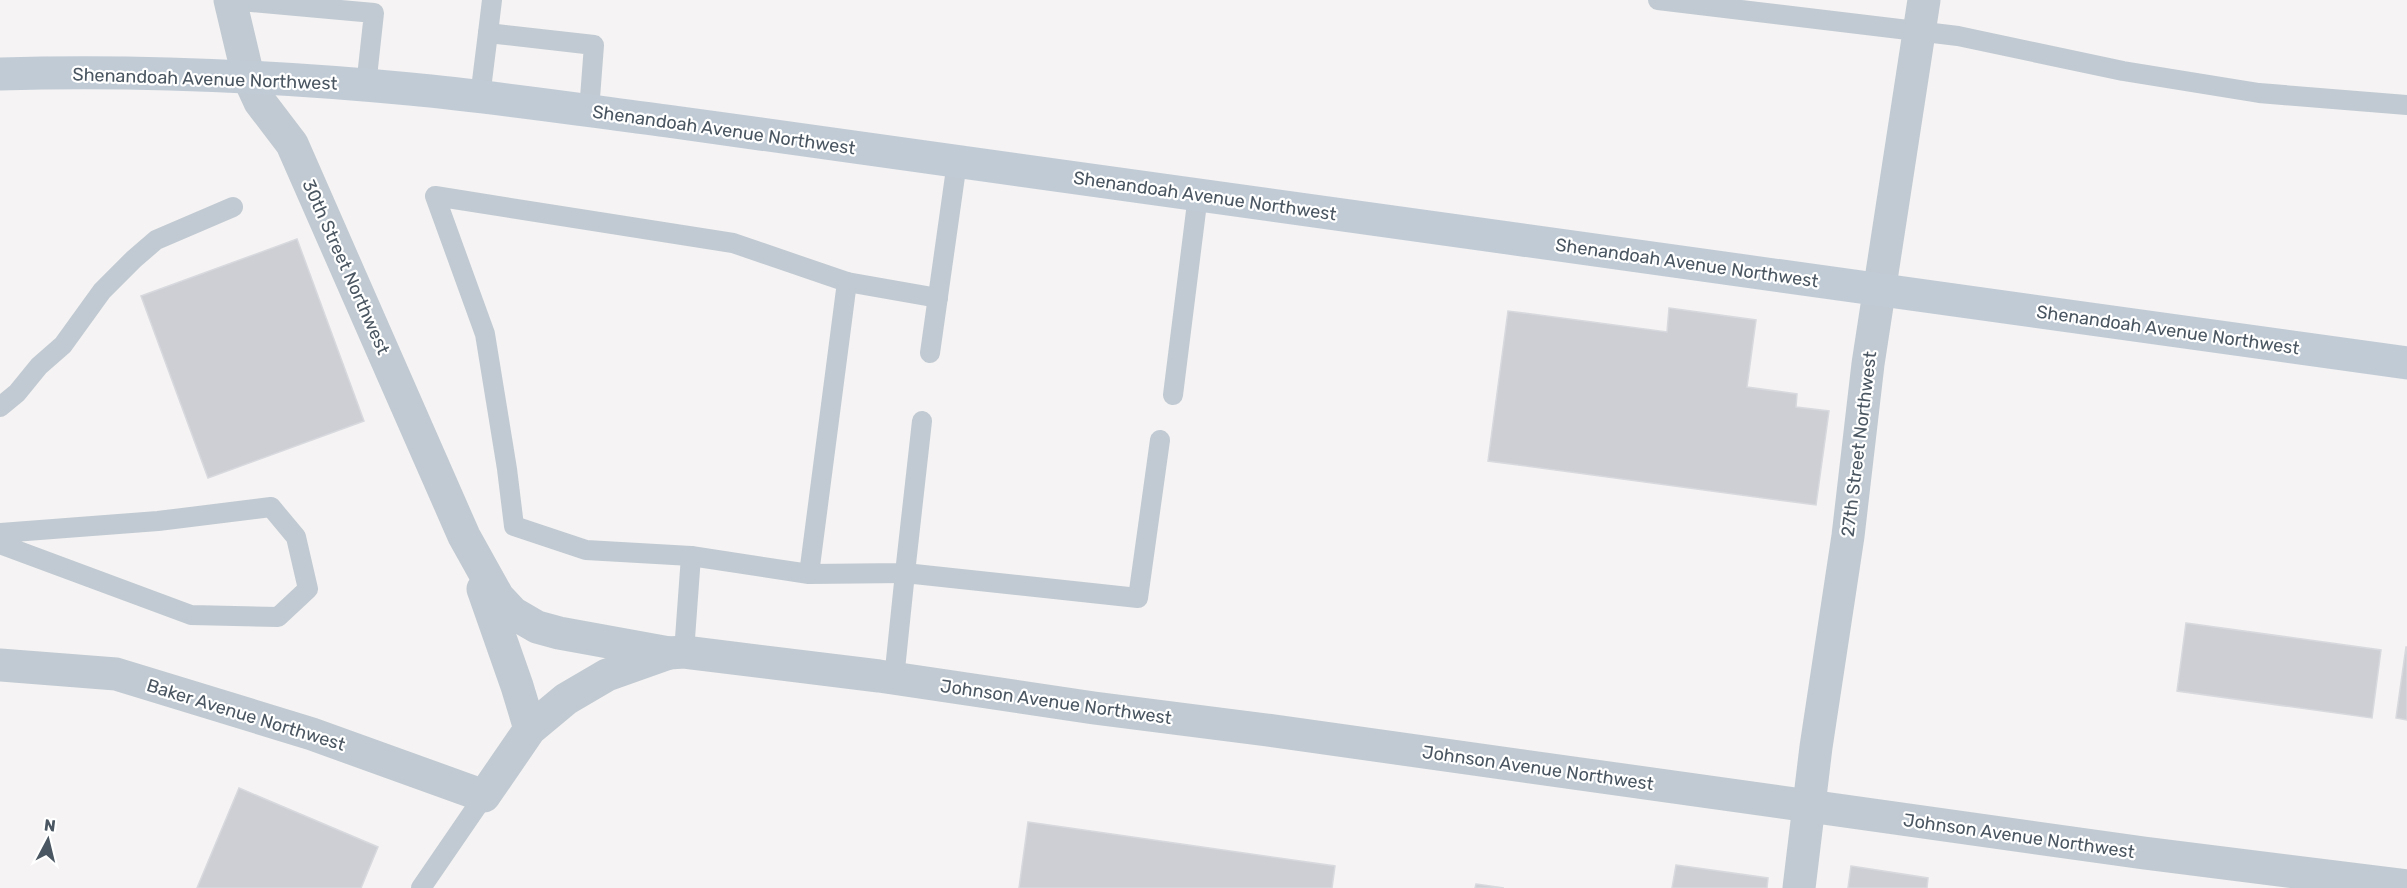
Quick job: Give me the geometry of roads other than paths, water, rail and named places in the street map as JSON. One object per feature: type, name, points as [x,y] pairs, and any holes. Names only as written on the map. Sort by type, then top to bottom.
[{"type":"main road","name":"Shenandoah Avenue Northwest","points":[[0,74],[248,76],[480,97],[2407,363]]},
{"type":"street","name":"30th Street Northwest","points":[[230,0],[248,76],[260,102],[292,144],[464,536],[530,729]]},
{"type":"street","name":"27th Street Northwest","points":[[1800,888],[1809,807],[1848,536],[1868,364],[1922,16]]},
{"type":"street","name":"30th Street Northwest","points":[[464,536],[498,597],[513,613],[537,627],[559,633],[676,653]]},
{"type":"street","name":"Johnson Avenue Northwest","points":[[676,653],[894,678],[1082,707],[1267,730],[1809,807],[2407,886]]},
{"type":"street","points":[[484,796],[530,729],[566,699],[607,675],[676,653]]},
{"type":"street","name":"Baker Avenue Northwest","points":[[0,665],[116,674],[312,734],[484,796]]},
{"type":"lane","points":[[230,0],[374,13],[366,86]]},
{"type":"lane","points":[[480,97],[492,0]]},
{"type":"lane","points":[[1658,0],[1922,16],[1958,36],[2123,71],[2259,93],[2407,105]]},
{"type":"lane","points":[[488,33],[594,45],[589,111]]},
{"type":"lane","points":[[930,353],[957,162]]},
{"type":"lane","points":[[1173,395],[1198,195]]},
{"type":"lane","points":[[938,298],[847,282],[734,243],[435,196],[485,334],[514,526],[586,550],[691,556],[809,574],[905,573],[1138,598],[1160,440]]},
{"type":"lane","points":[[0,408],[17,393],[39,366],[63,345],[102,291],[134,258],[156,240],[233,207]]},
{"type":"lane","points":[[809,574],[847,282]]},
{"type":"lane","points":[[894,678],[922,421]]},
{"type":"lane","points":[[0,533],[158,521],[271,507],[296,537],[308,589],[278,617],[191,615],[0,544]]},
{"type":"lane","points":[[676,653],[691,556]]},
{"type":"lane","points":[[421,888],[484,796]]}]
